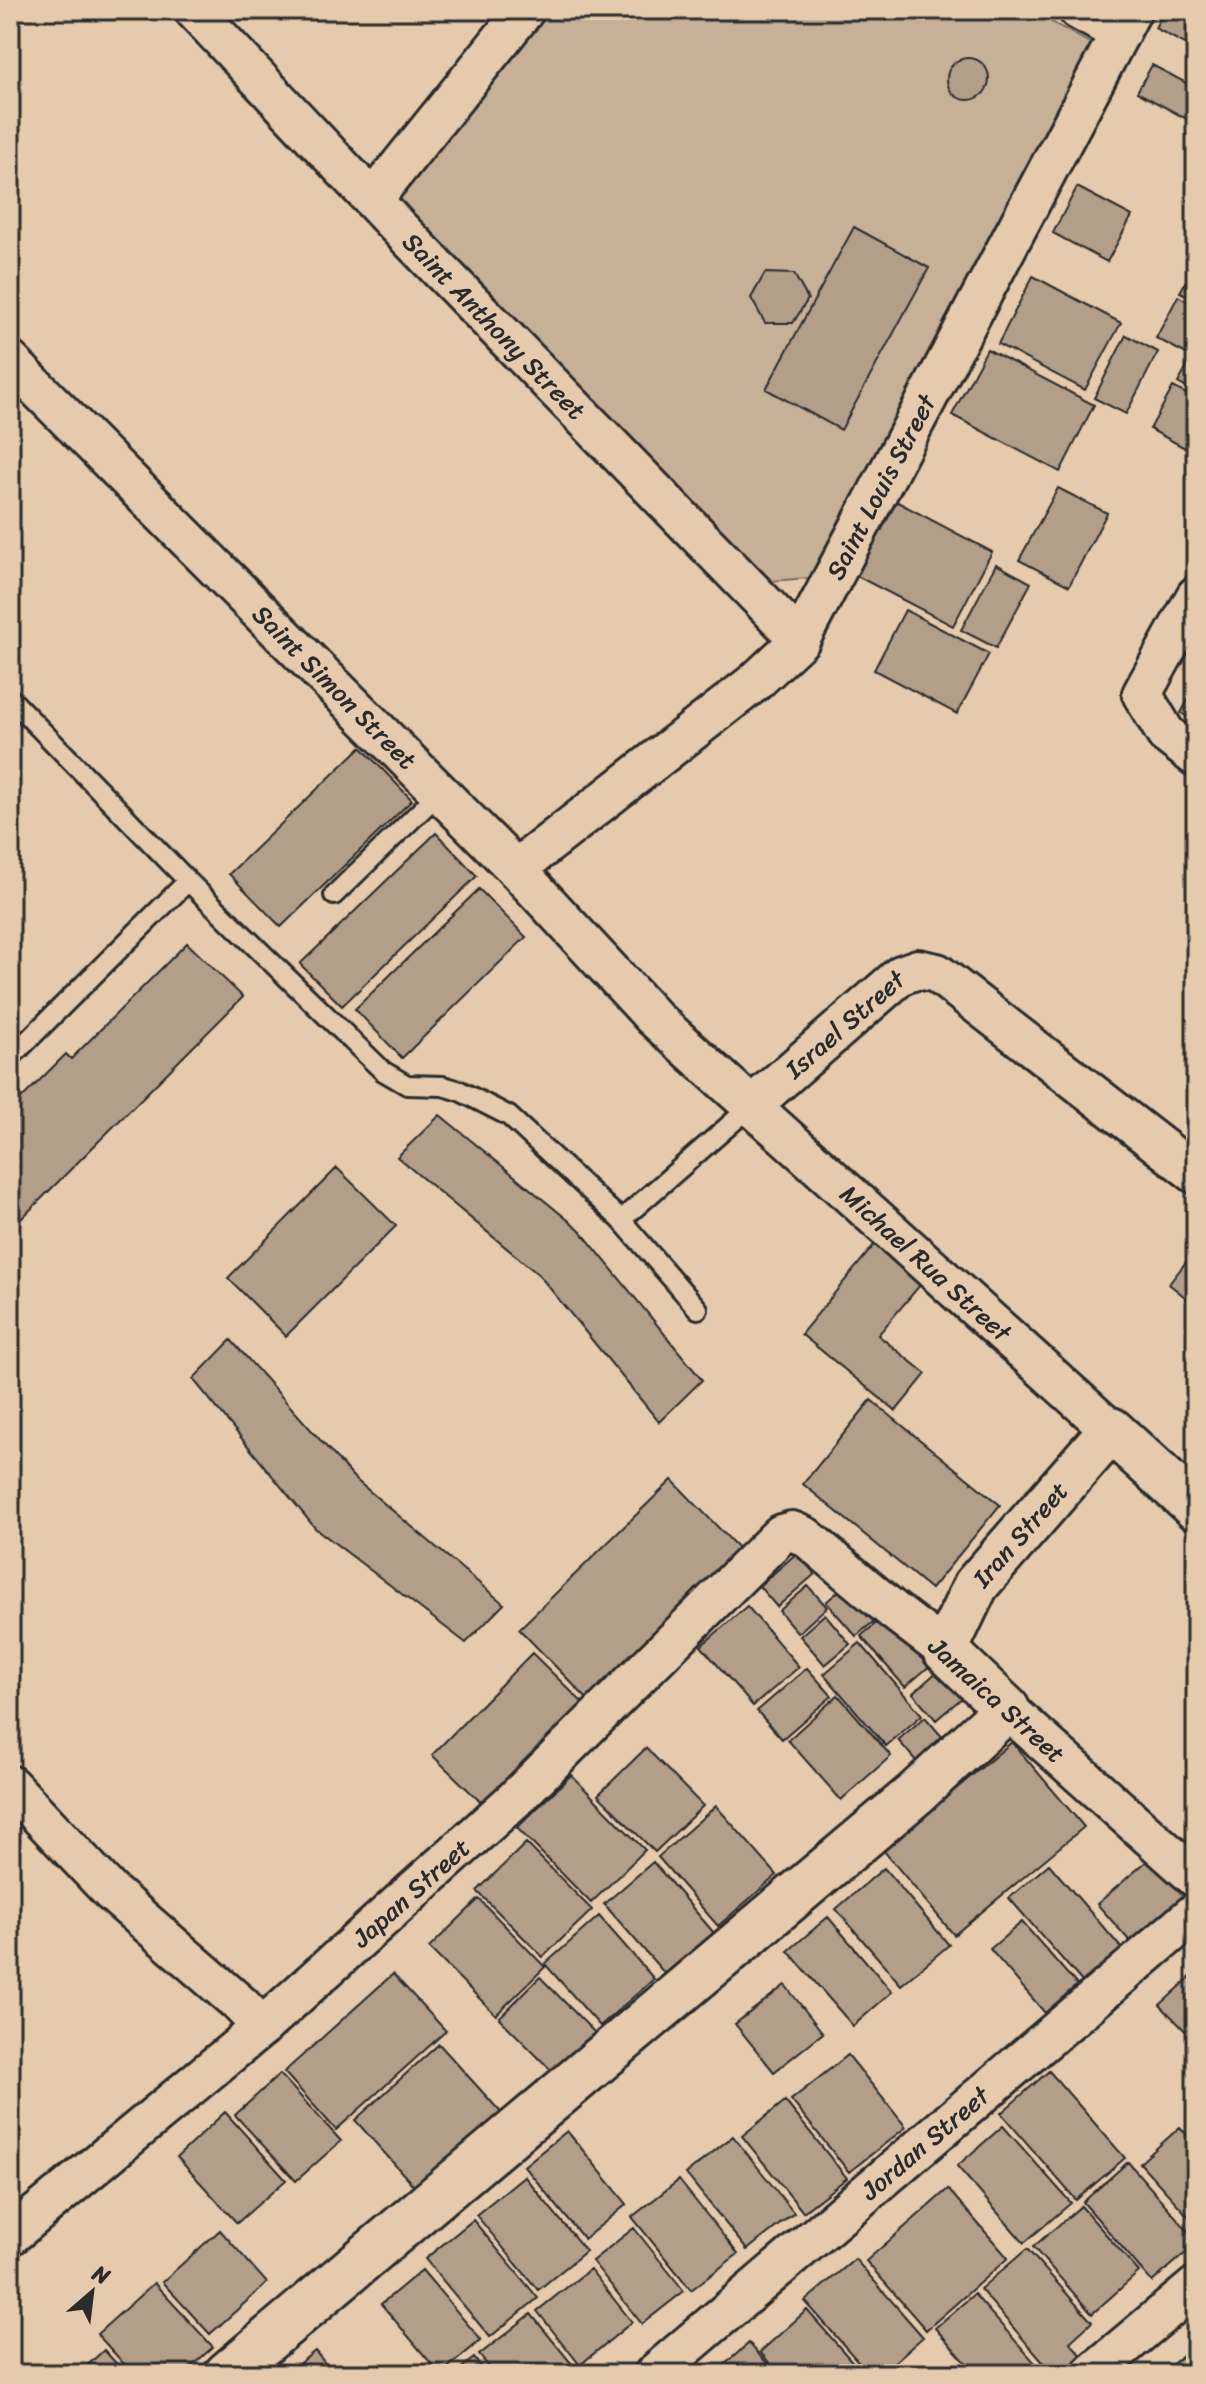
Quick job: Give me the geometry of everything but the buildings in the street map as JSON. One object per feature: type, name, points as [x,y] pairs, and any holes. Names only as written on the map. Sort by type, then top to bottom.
[{"type":"main road","name":"Michael Rua Street","points":[[1111,1430],[1196,1508]]},
{"type":"main road","name":"Iran Street","points":[[945,1650],[976,1585],[1111,1430]]},
{"type":"main road","name":"Jamaica Street","points":[[945,1650],[1007,1709]]},
{"type":"main road","points":[[227,2374],[915,1794],[1007,1709]]},
{"type":"street","name":"Saint Anthony Street","points":[[194,10],[800,640]]},
{"type":"street","points":[[373,199],[525,10]]},
{"type":"street","points":[[1078,10],[1126,21]]},
{"type":"street","name":"Saint Louis Street","points":[[516,869],[755,682],[800,640],[1126,21]]},
{"type":"street","name":"Saint Simon Street","points":[[10,361],[516,869],[654,1018]]},
{"type":"street","points":[[1196,596],[1142,694],[1166,734],[1196,757]]},
{"type":"street","name":"Israel Street","points":[[750,1107],[901,975],[918,969],[937,973],[1196,1174]]},
{"type":"street","name":"Michael Rua Street","points":[[654,1018],[1111,1430]]},
{"type":"street","name":"Jamaica Street","points":[[792,1531],[806,1537],[945,1650]]},
{"type":"street","name":"Japan Street","points":[[10,2236],[262,2027],[515,1799],[781,1534],[792,1531]]},
{"type":"street","name":"Jamaica Street","points":[[1007,1709],[1196,1878]]},
{"type":"street","points":[[10,1785],[111,1892],[240,2004],[262,2027]]},
{"type":"street","name":"Jordan Street","points":[[654,2374],[1196,1912]]},
{"type":"street","points":[[1091,2374],[1196,2286]]},
{"type":"lane","points":[[10,698],[188,881],[383,1071],[407,1085],[443,1086],[460,1091],[509,1116],[621,1220],[698,1309]]},
{"type":"lane","points":[[334,895],[439,793]]},
{"type":"lane","points":[[10,1058],[188,881]]},
{"type":"lane","name":"Israel Street","points":[[621,1220],[750,1107]]},
{"type":"shaded area","points":[[549,10],[1030,10],[1093,45],[809,578],[772,581],[395,200]]}]
